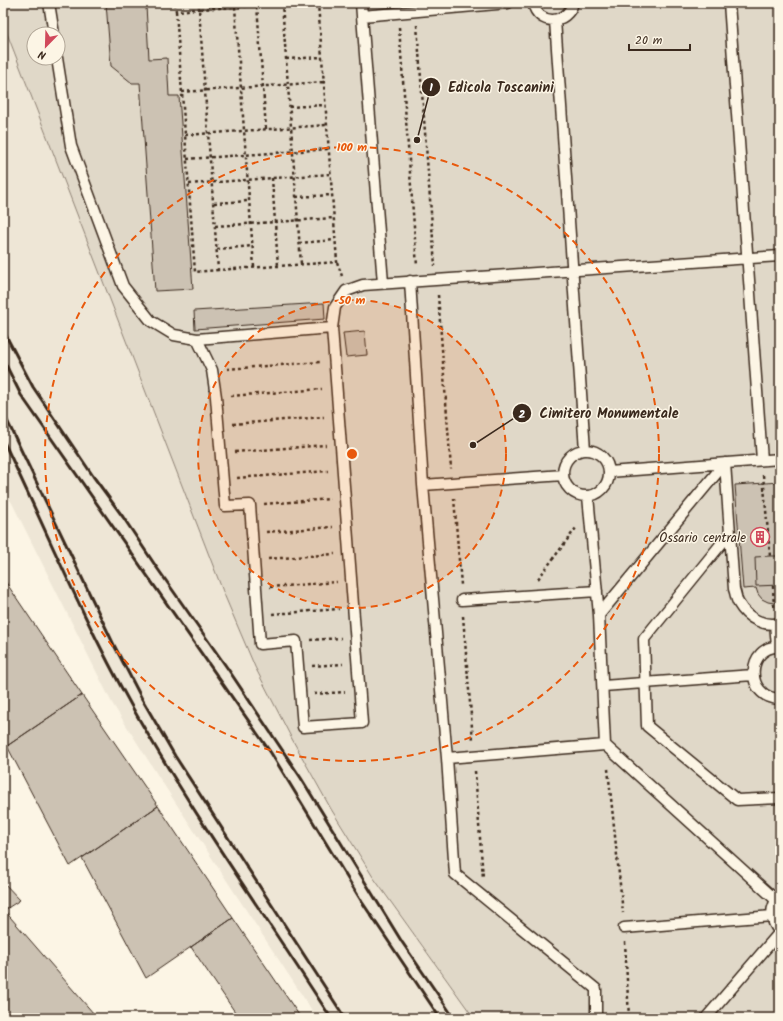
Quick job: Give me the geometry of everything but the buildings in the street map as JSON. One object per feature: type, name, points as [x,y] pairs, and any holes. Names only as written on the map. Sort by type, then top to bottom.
[{"type":"lane","points":[[49,3],[53,26]]},
{"type":"lane","points":[[361,3],[383,283]]},
{"type":"lane","points":[[362,16],[508,3]]},
{"type":"lane","points":[[533,3],[537,12],[542,17],[554,20],[560,19],[566,15],[573,3]]},
{"type":"lane","points":[[729,3],[762,460]]},
{"type":"lane","points":[[554,20],[585,450]]},
{"type":"lane","points":[[58,66],[71,146],[123,286],[151,321],[174,335],[197,339],[332,328]]},
{"type":"lane","points":[[197,339],[212,370],[219,425],[225,506],[250,504],[260,644],[296,641],[303,727],[355,724],[362,723],[332,328],[335,307],[346,291],[363,285],[383,283],[780,256]]},
{"type":"lane","points":[[414,281],[423,485],[447,758],[455,874],[596,989],[596,1018]]},
{"type":"lane","points":[[585,450],[592,451],[604,458],[608,464],[609,472],[609,479],[606,486],[595,495],[588,496],[581,496],[574,493],[565,482],[563,475],[564,468],[571,456],[585,450]]},
{"type":"lane","points":[[609,472],[780,459]]},
{"type":"lane","points":[[725,463],[734,589],[738,603],[747,615],[754,619],[760,622],[777,623],[778,646],[769,648],[762,653],[757,659],[753,675],[755,683],[760,690],[766,695],[780,699]]},
{"type":"lane","points":[[599,615],[725,463]]},
{"type":"lane","points":[[423,485],[563,475]]},
{"type":"lane","points":[[588,496],[599,615],[605,745],[778,898],[772,910],[772,916],[776,927],[780,932],[706,1018]]},
{"type":"lane","points":[[730,533],[644,639],[648,726],[737,800],[780,798]]},
{"type":"lane","points":[[462,600],[597,591]]},
{"type":"lane","points":[[602,686],[753,675]]},
{"type":"lane","points":[[447,758],[605,745]]},
{"type":"lane","points":[[624,928],[772,916]]},
{"type":"path","points":[[175,3],[195,272],[337,262],[318,3]]},
{"type":"path","points":[[198,3],[218,270]]},
{"type":"path","points":[[234,3],[254,268]]},
{"type":"path","points":[[282,3],[301,264]]},
{"type":"path","points":[[176,11],[286,3]]},
{"type":"path","points":[[257,4],[266,129]]},
{"type":"path","points":[[416,11],[485,898]]},
{"type":"path","points":[[398,12],[414,281]]},
{"type":"path","points":[[286,60],[322,57]]},
{"type":"path","points":[[182,92],[324,82]]},
{"type":"path","points":[[290,107],[326,105]]},
{"type":"path","points":[[185,135],[327,125]]},
{"type":"path","points":[[187,159],[329,149]]},
{"type":"path","points":[[189,184],[330,174]]},
{"type":"path","points":[[272,178],[278,266]]},
{"type":"path","points":[[296,197],[332,195]]},
{"type":"path","points":[[214,203],[249,201]]},
{"type":"path","points":[[215,226],[334,218]]},
{"type":"path","points":[[299,243],[335,240]]},
{"type":"path","points":[[217,248],[252,246]]},
{"type":"path","points":[[212,370],[334,361]]},
{"type":"path","points":[[216,397],[336,388]]},
{"type":"path","points":[[219,425],[338,416]]},
{"type":"path","points":[[221,453],[341,443]]},
{"type":"path","points":[[223,479],[343,470]]},
{"type":"path","points":[[764,483],[770,556]]},
{"type":"path","points":[[250,504],[345,498]]},
{"type":"path","points":[[524,597],[589,510]]},
{"type":"path","points":[[252,533],[347,526]]},
{"type":"path","points":[[254,560],[349,553]]},
{"type":"path","points":[[256,588],[352,581]]},
{"type":"path","points":[[773,586],[774,603]]},
{"type":"path","points":[[258,615],[353,608]]},
{"type":"path","points":[[296,641],[356,637]]},
{"type":"path","points":[[298,668],[358,663]]},
{"type":"path","points":[[300,696],[360,691]]},
{"type":"path","points":[[605,745],[624,928],[629,1018]]},
{"type":"shaded area","points":[[3,3],[780,3],[780,1018],[474,1018],[373,877],[331,809],[292,739],[255,667],[224,594],[3,23]]},
{"type":"shaded area","points":[[3,23],[224,594],[255,667],[311,774],[373,877],[474,1018],[317,1018],[112,703],[12,503],[3,490]]},
{"type":"railway","points":[[3,330],[33,387],[93,476],[228,669],[301,778],[402,942],[454,1018]]},
{"type":"railway","points":[[3,359],[21,395],[271,753],[362,902],[440,1018]]},
{"type":"railway","points":[[3,412],[114,645],[142,699],[175,756],[345,1018]]},
{"type":"railway","points":[[3,440],[80,607],[131,705],[203,824],[331,1018]]},
{"type":"place","name":"Edicola Toscanini","points":[[417,140]]},
{"type":"place","name":"Cimitero Monumentale","points":[[473,445]]},
{"type":"place","name":"Ossario centrale","points":[[760,537]]}]
